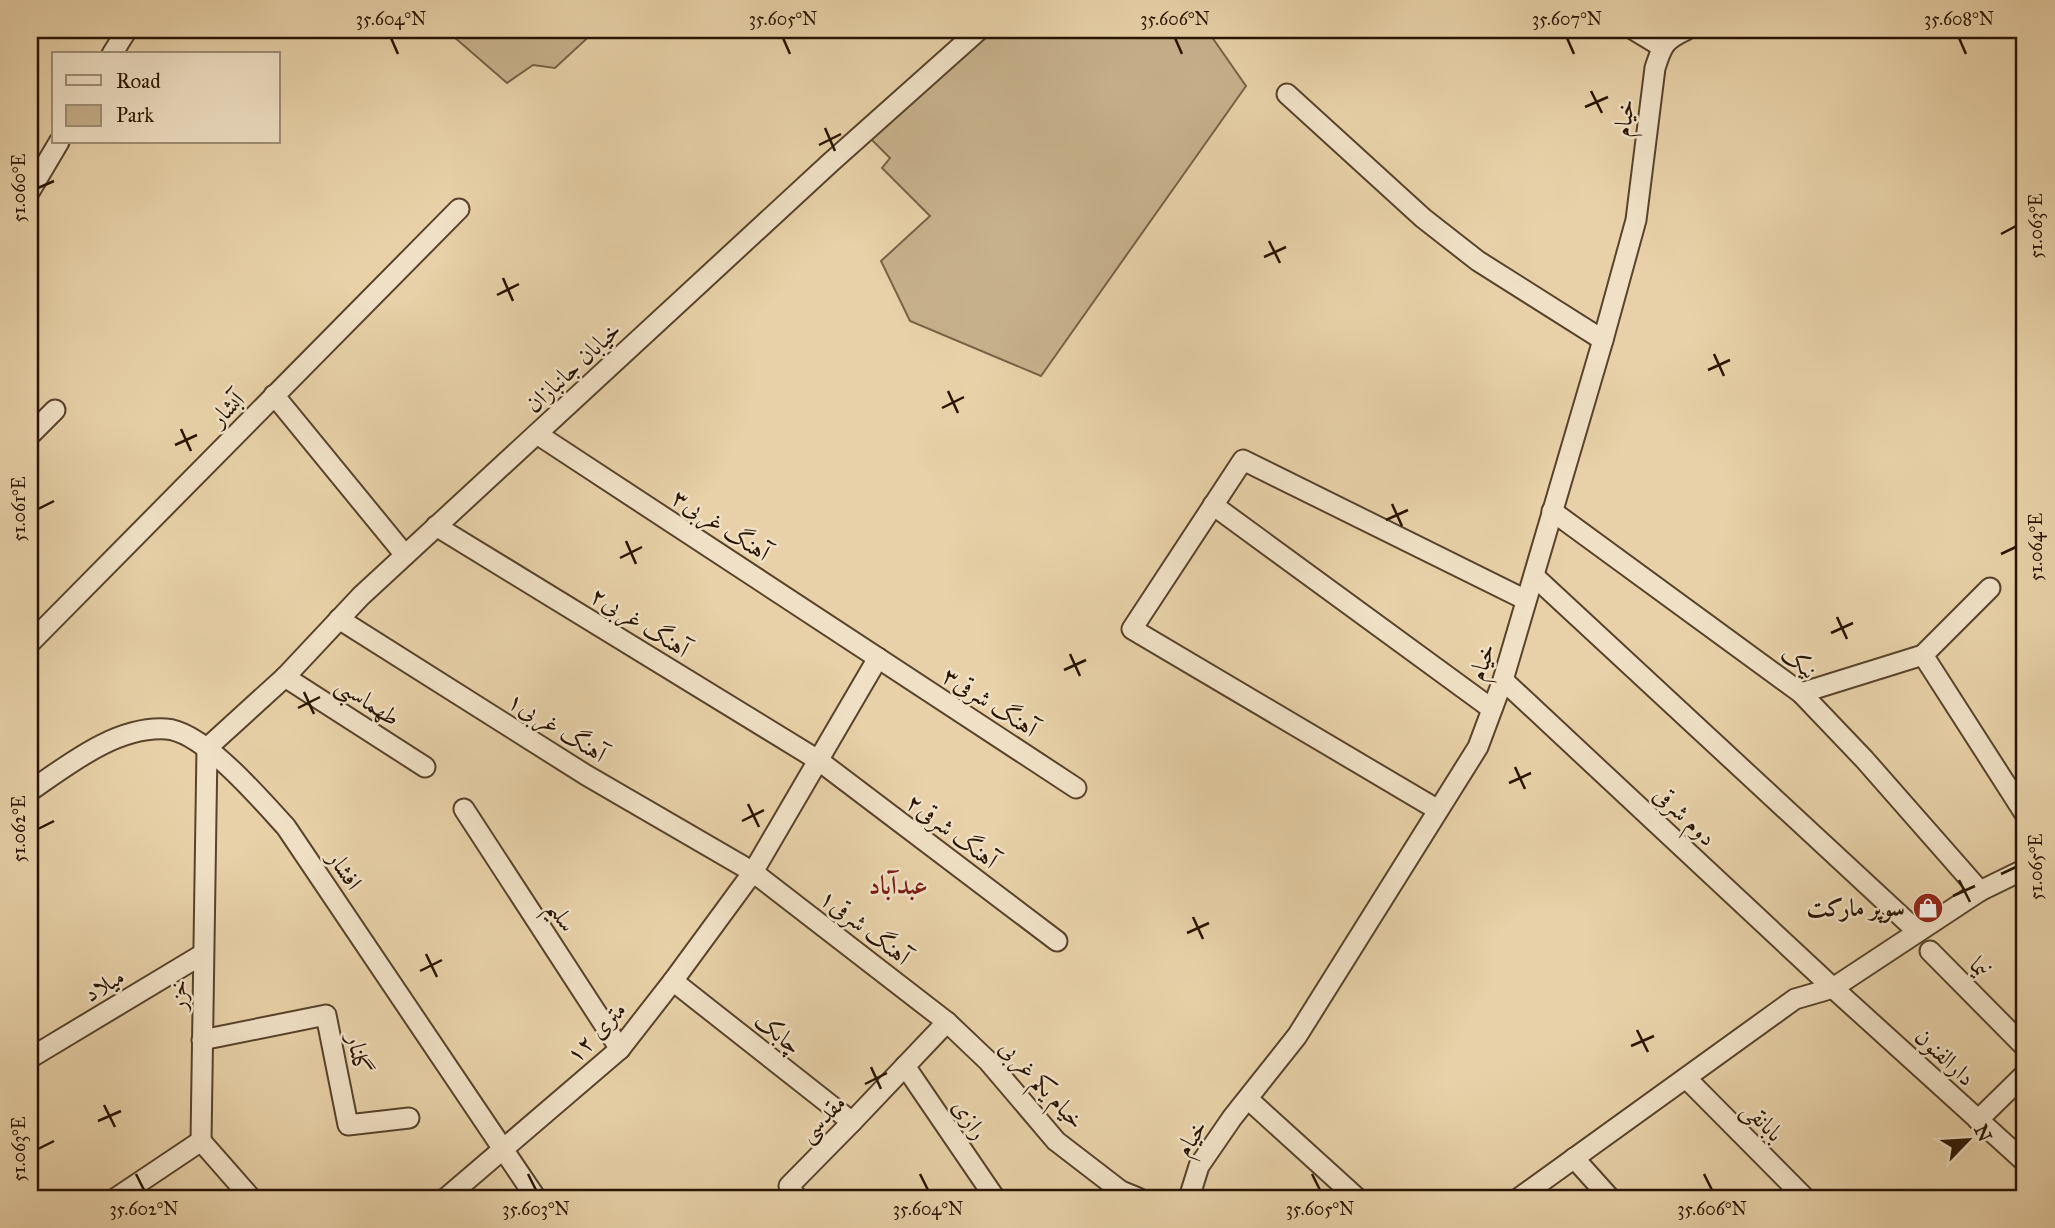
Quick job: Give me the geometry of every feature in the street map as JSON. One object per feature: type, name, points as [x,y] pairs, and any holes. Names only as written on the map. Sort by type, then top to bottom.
[{"type":"street","points":[[113,52],[127,30]]},
{"type":"street","name":"خیابان جانبازان","points":[[207,748],[285,677],[338,619],[436,526],[830,163],[979,30]]},
{"type":"street","points":[[1634,30],[1662,47],[1676,34],[1686,30]]},
{"type":"street","name":"خیام","points":[[1189,1198],[1199,1166],[1297,1036],[1478,747],[1503,680],[1636,220],[1655,68],[1662,47]]},
{"type":"street","points":[[1287,94],[1423,218],[1460,247],[1603,340]]},
{"type":"street","points":[[30,191],[58,144]]},
{"type":"street","name":"آبشار","points":[[30,643],[459,209]]},
{"type":"street","points":[[274,395],[405,555]]},
{"type":"street","points":[[30,435],[55,410]]},
{"type":"street","name":"آهنگ غربی۳","points":[[537,434],[878,658]]},
{"type":"street","points":[[1438,810],[1132,629],[1243,460],[1526,600]]},
{"type":"street","points":[[1213,505],[1492,709]]},
{"type":"street","name":"نیک","points":[[1552,511],[1801,693],[1864,759],[1980,891]]},
{"type":"street","name":"آهنگ غربی۲","points":[[436,526],[818,760]]},
{"type":"street","points":[[1534,576],[1917,931]]},
{"type":"street","points":[[1801,693],[1923,655],[1990,588]]},
{"type":"street","name":"آهنگ غربی۱","points":[[338,619],[586,775],[752,872]]},
{"type":"street","points":[[1923,655],[2025,814]]},
{"type":"street","name":"۱۲ متری","points":[[446,1198],[620,1049],[752,872],[878,658]]},
{"type":"street","name":"آهنگ شرقی۳","points":[[878,658],[1076,788]]},
{"type":"street","name":"طهماسبی","points":[[285,677],[425,767]]},
{"type":"street","name":"دوم شرقی","points":[[1503,680],[1833,988]]},
{"type":"street","name":"افشار","points":[[30,791],[82,755],[108,742],[143,731],[168,729],[190,737],[207,748],[250,787],[286,827],[536,1198]]},
{"type":"street","name":"خزر","points":[[201,1141],[207,748]]},
{"type":"street","name":"آهنگ شرقی۲","points":[[818,760],[1057,941]]},
{"type":"street","name":"سلیم","points":[[464,809],[620,1049]]},
{"type":"street","points":[[1519,1198],[1795,999],[1833,988],[1980,891],[2025,869]]},
{"type":"street","name":"آهنگ شرقی۱","points":[[752,872],[947,1021]]},
{"type":"street","name":"نیما","points":[[1930,951],[2025,1047]]},
{"type":"street","name":"میلاد","points":[[30,1058],[203,954]]},
{"type":"street","name":"چابک","points":[[673,981],[852,1122]]},
{"type":"street","name":"دارالفنون","points":[[1833,988],[2025,1161]]},
{"type":"street","name":"گلنار","points":[[202,1040],[326,1015],[348,1125],[409,1118]]},
{"type":"street","name":"مقدسی","points":[[793,1192],[852,1122],[947,1021]]},
{"type":"street","name":"خیام یکم غربی","points":[[947,1021],[988,1061],[1056,1141],[1121,1191],[1139,1198]]},
{"type":"street","name":"رازی","points":[[905,1066],[995,1198]]},
{"type":"street","points":[[1978,1120],[2025,1074]]},
{"type":"street","name":"بابانقی","points":[[1687,1079],[1805,1198]]},
{"type":"street","points":[[1248,1099],[1357,1198]]},
{"type":"street","points":[[116,1198],[201,1141],[251,1198]]},
{"type":"street","points":[[1574,1158],[1610,1198]]},
{"type":"green space","points":[[446,30],[596,30],[555,68],[533,65],[507,83]]},
{"type":"green space","points":[[992,30],[1207,30],[1246,86],[1041,376],[910,321],[881,261],[930,216],[882,168],[890,158],[871,139]]},
{"type":"place","name":"سوپر مارکت","points":[[1928,908]]},
{"type":"district","name":"عبدآباد","points":[[898,885]]}]
